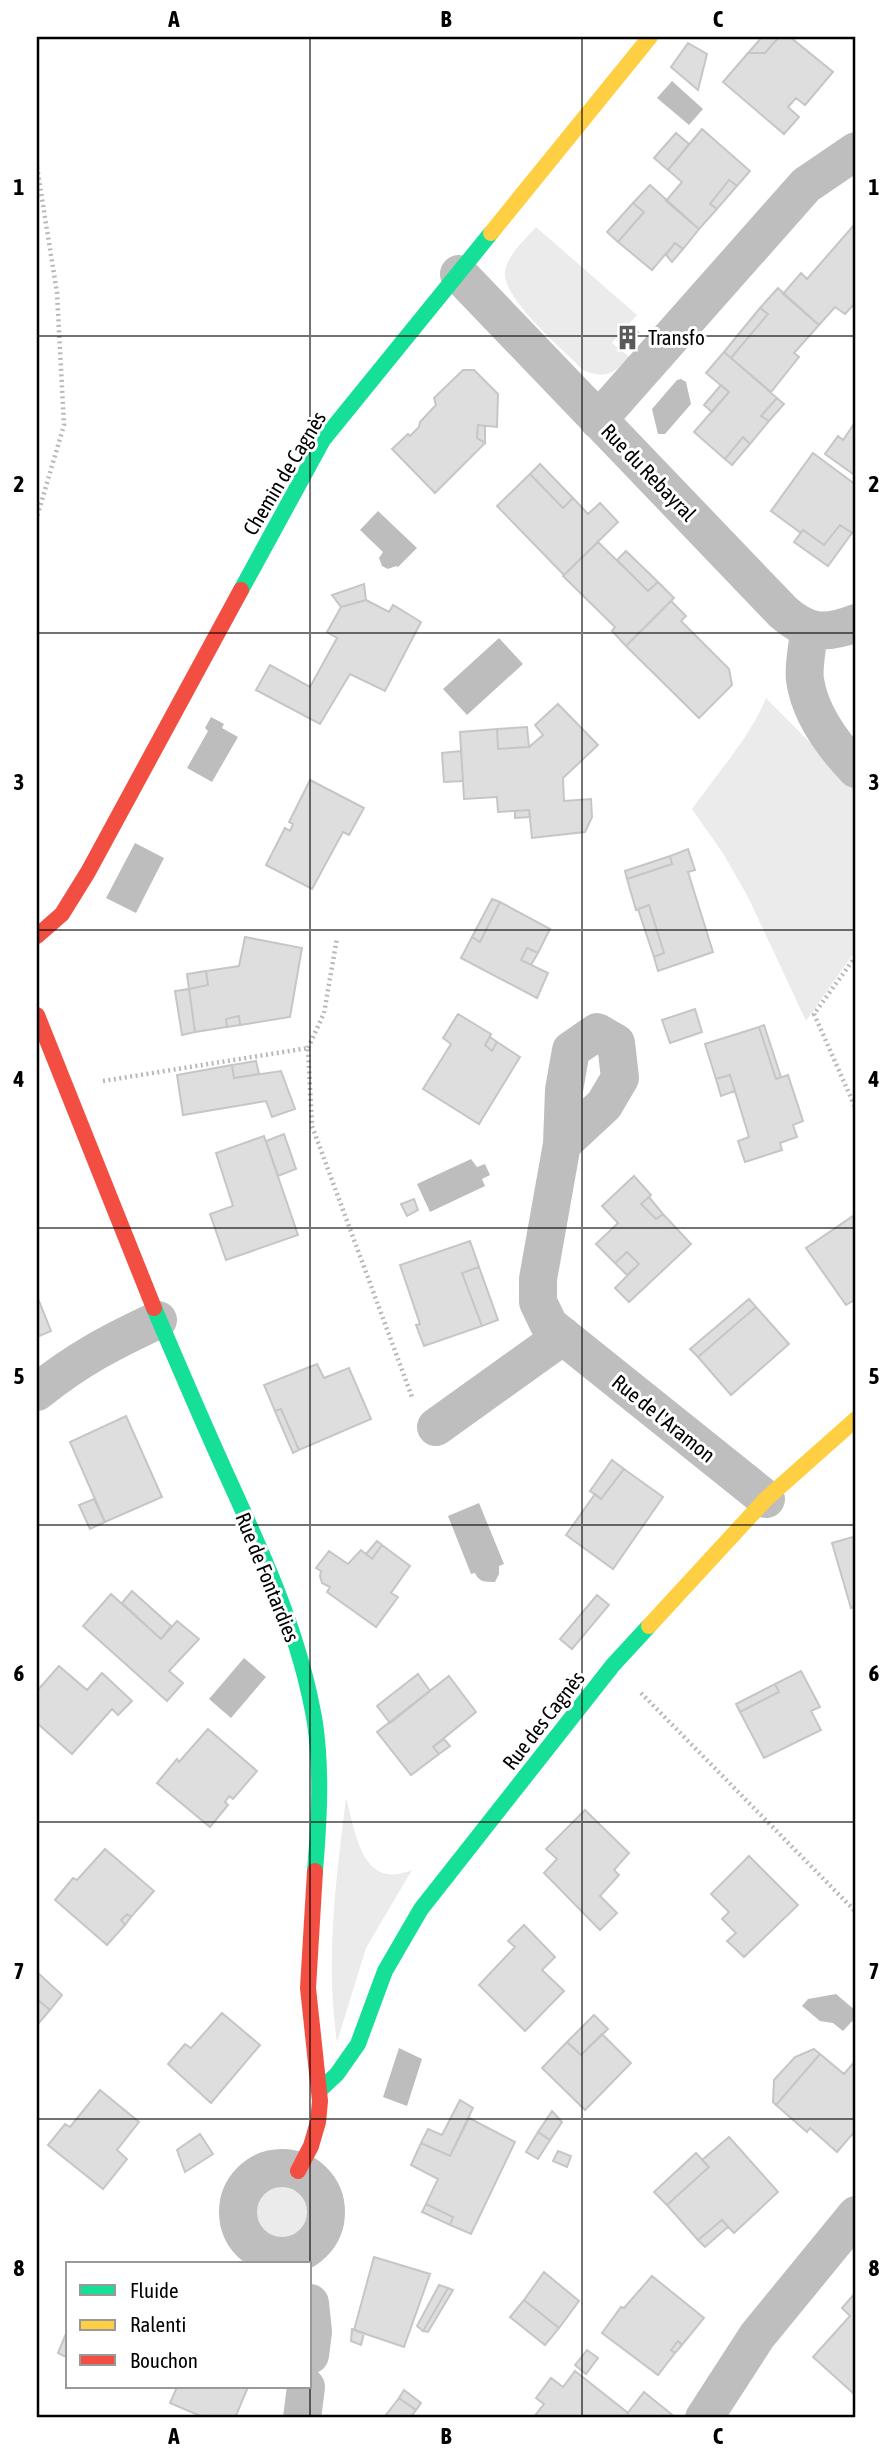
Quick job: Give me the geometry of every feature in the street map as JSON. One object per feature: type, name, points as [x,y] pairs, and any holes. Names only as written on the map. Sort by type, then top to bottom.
[{"type":"street","name":"Chemin de Cagnès","points":[[37,936],[62,914],[88,872],[323,440],[650,37]]},
{"type":"street","points":[[598,419],[806,185],[856,151]]},
{"type":"street","name":"Rue du Rebayral","points":[[459,274],[783,612],[809,630]]},
{"type":"street","points":[[856,623],[841,628],[809,630],[804,678],[813,710],[840,753],[856,769]]},
{"type":"street","name":"Rue de Fontardies","points":[[37,1015],[158,1320],[288,1623],[315,1722],[320,1771],[308,1952],[308,2003],[321,2089],[321,2116],[316,2136],[298,2171]]},
{"type":"street","name":"Rue de l'Aramon","points":[[562,1144],[538,1279],[538,1303],[549,1325],[766,1499]]},
{"type":"street","points":[[37,1392],[69,1366],[108,1343],[158,1320]]},
{"type":"street","points":[[436,1427],[563,1336]]},
{"type":"street","name":"Rue des Cagnès","points":[[321,2089],[337,2074],[358,2044],[385,1971],[421,1909],[613,1665],[766,1499],[856,1419]]},
{"type":"street","points":[[271,2169],[298,2171],[319,2187],[324,2200],[326,2213],[323,2226],[317,2238],[297,2259],[267,2253],[254,2246],[245,2236],[239,2222],[241,2195],[248,2183],[271,2169]]},
{"type":"street","points":[[704,2418],[757,2336],[856,2215]]},
{"type":"street","points":[[312,2322],[312,2340]]},
{"type":"street","points":[[303,2418],[306,2388]]},
{"type":"path","points":[[37,167],[58,293],[64,425],[37,517]]},
{"type":"path","points":[[337,937],[324,1013],[308,1048],[312,1126],[409,1393],[436,1427]]},
{"type":"path","points":[[856,956],[814,1014],[856,1109]]},
{"type":"path","points":[[64,1087],[308,1048]]},
{"type":"path","points":[[613,1665],[856,1912]]},
{"type":"shaded area","points":[[672,81],[703,109],[689,125],[657,98]]},
{"type":"shaded area","points":[[536,227],[637,315],[612,343],[630,357],[614,371],[597,374],[583,370],[535,323],[513,295],[506,282],[507,265]]},
{"type":"shaded area","points":[[677,380],[686,382],[691,404],[665,434],[658,434],[652,409]]},
{"type":"shaded area","points":[[378,511],[417,548],[398,567],[388,569],[382,566],[379,558],[383,552],[360,530]]},
{"type":"shaded area","points":[[499,638],[523,664],[467,715],[443,689]]},
{"type":"shaded area","points":[[766,698],[856,789],[856,950],[806,1021],[748,897],[724,855],[692,809],[742,741]]},
{"type":"shaded area","points":[[211,717],[224,724],[222,728],[238,737],[212,782],[187,768],[208,731],[205,728]]},
{"type":"shaded area","points":[[135,843],[164,858],[136,913],[106,898]]},
{"type":"shaded area","points":[[471,1159],[477,1167],[485,1164],[490,1175],[482,1179],[485,1186],[430,1212],[417,1184]]},
{"type":"shaded area","points":[[479,1503],[504,1564],[499,1566],[495,1582],[483,1581],[475,1573],[471,1574],[448,1516]]},
{"type":"shaded area","points":[[244,1658],[266,1677],[231,1718],[209,1699]]},
{"type":"shaded area","points":[[346,1798],[358,1841],[371,1865],[382,1872],[395,1874],[412,1870],[366,1948],[337,2042],[332,1951]]},
{"type":"shaded area","points":[[836,1994],[856,2011],[856,2017],[843,2031],[833,2023],[820,2021],[802,2006],[808,1999]]},
{"type":"shaded area","points":[[399,2048],[422,2059],[407,2106],[383,2097]]},
{"type":"shaded area","points":[[281,2184],[300,2192],[308,2211],[300,2230],[281,2238],[262,2230],[254,2211],[262,2192]]},
{"type":"building","points":[[762,37],[779,37],[765,53],[748,53]]},
{"type":"building","points":[[779,37],[790,37],[833,72],[805,105],[796,98],[788,107],[799,117],[784,134],[723,82],[748,53],[765,53]]},
{"type":"building","points":[[688,43],[707,54],[698,90],[671,67]]},
{"type":"building","points":[[702,129],[750,171],[737,186],[729,180],[710,204],[717,209],[699,229],[666,201],[682,182],[668,170]]},
{"type":"building","points":[[676,133],[689,144],[668,170],[654,158]]},
{"type":"building","points":[[729,180],[737,186],[717,209],[710,204]]},
{"type":"building","points":[[650,185],[699,229],[683,249],[675,243],[652,270],[618,242],[644,212],[633,203]]},
{"type":"building","points":[[633,203],[644,212],[618,242],[607,232]]},
{"type":"building","points":[[854,225],[856,302],[845,314],[835,307],[819,325],[783,294],[801,273],[807,279]]},
{"type":"building","points":[[675,243],[683,249],[672,262],[666,255]]},
{"type":"building","points":[[778,288],[819,325],[794,353],[799,357],[771,392],[731,358],[768,314],[760,308]]},
{"type":"building","points":[[760,308],[768,314],[731,358],[724,352]]},
{"type":"building","name":"Transfo","points":[[631,327],[638,332],[625,347],[618,341]]},
{"type":"building","points":[[724,352],[777,398],[761,416],[769,421],[750,444],[743,437],[725,459],[694,432],[729,392],[706,373]]},
{"type":"building","points":[[463,370],[474,370],[498,394],[497,427],[478,425],[477,438],[485,443],[435,493],[392,449],[419,427],[420,422],[436,405],[434,398]]},
{"type":"building","points":[[721,385],[729,392],[712,412],[704,405]]},
{"type":"building","points":[[777,398],[784,404],[769,421],[761,416]]},
{"type":"building","points":[[856,421],[856,476],[825,454],[838,436],[843,440]]},
{"type":"building","points":[[478,425],[485,426],[485,443],[477,438]]},
{"type":"building","points":[[743,437],[750,444],[732,465],[725,459]]},
{"type":"building","points":[[813,453],[856,485],[856,528],[852,533],[840,525],[824,545],[803,530],[801,533],[771,511]]},
{"type":"building","points":[[540,464],[573,498],[563,508],[530,474]]},
{"type":"building","points":[[530,474],[563,508],[573,498],[588,514],[600,503],[618,522],[564,575],[497,506]]},
{"type":"building","points":[[840,525],[852,533],[828,566],[794,542],[803,530],[824,545]]},
{"type":"building","points":[[598,542],[648,591],[658,582],[674,598],[626,646],[612,631],[615,627],[563,576]]},
{"type":"building","points":[[626,551],[658,582],[648,591],[617,560]]},
{"type":"building","points":[[364,584],[366,600],[341,607],[332,595]]},
{"type":"building","points":[[366,600],[389,612],[393,605],[421,622],[385,691],[350,674],[320,724],[256,690],[270,665],[310,687],[337,638],[327,632],[341,607]]},
{"type":"building","points":[[671,601],[686,616],[681,621],[729,669],[732,685],[699,718],[626,646]]},
{"type":"building","points":[[558,704],[598,745],[563,778],[564,801],[591,799],[592,817],[585,832],[532,838],[529,810],[498,812],[497,797],[464,799],[460,732],[497,729],[498,749],[529,747],[543,735],[535,725]]},
{"type":"building","points":[[527,727],[529,747],[498,749],[497,729]]},
{"type":"building","points":[[461,751],[463,781],[444,782],[442,753]]},
{"type":"building","points":[[310,780],[364,808],[349,835],[343,832],[312,889],[266,865],[285,828],[290,831],[293,824],[289,822]]},
{"type":"building","points":[[529,810],[530,817],[515,818],[515,811]]},
{"type":"building","points":[[688,849],[695,870],[688,872],[713,952],[658,971],[654,957],[664,953],[649,905],[636,910],[627,879],[672,864],[670,856]]},
{"type":"building","points":[[670,856],[672,864],[627,879],[625,871]]},
{"type":"building","points":[[492,899],[500,902],[480,942],[472,937]]},
{"type":"building","points":[[500,902],[550,929],[538,953],[527,948],[521,960],[548,973],[537,998],[461,958],[472,937],[480,942]]},
{"type":"building","points":[[649,905],[664,953],[654,957],[638,909]]},
{"type":"building","points":[[245,937],[302,948],[290,1017],[240,1025],[239,1016],[226,1019],[227,1027],[195,1032],[189,989],[208,985],[206,971],[239,966]]},
{"type":"building","points":[[527,948],[538,953],[531,965],[521,960]]},
{"type":"building","points":[[206,971],[208,985],[189,989],[187,974]]},
{"type":"building","points":[[189,989],[195,1032],[182,1035],[175,991]]},
{"type":"building","points":[[695,1009],[702,1032],[670,1043],[662,1020]]},
{"type":"building","points":[[458,1014],[491,1034],[485,1045],[492,1051],[497,1042],[520,1057],[479,1124],[423,1089],[451,1044],[443,1038]]},
{"type":"building","points":[[239,1016],[240,1025],[227,1027],[226,1019]]},
{"type":"building","points":[[764,1025],[781,1077],[776,1079],[759,1027]]},
{"type":"building","points":[[759,1027],[776,1079],[788,1075],[803,1121],[793,1125],[797,1137],[780,1143],[782,1150],[745,1162],[738,1141],[749,1137],[730,1075],[716,1079],[705,1044]]},
{"type":"building","points":[[490,1037],[497,1042],[492,1051],[485,1045]]},
{"type":"building","points":[[256,1061],[259,1074],[234,1078],[232,1065]]},
{"type":"building","points":[[232,1065],[234,1078],[281,1071],[295,1109],[272,1117],[266,1101],[183,1115],[177,1075]]},
{"type":"building","points":[[730,1075],[735,1091],[721,1096],[716,1079]]},
{"type":"building","points":[[284,1134],[296,1169],[278,1176],[266,1141]]},
{"type":"building","points":[[264,1136],[298,1235],[226,1260],[210,1214],[233,1206],[216,1153]]},
{"type":"building","points":[[634,1176],[651,1195],[641,1204],[656,1219],[663,1214],[691,1244],[629,1302],[615,1288],[639,1264],[627,1252],[615,1263],[596,1244],[618,1223],[602,1206]]},
{"type":"building","points":[[649,1197],[663,1214],[656,1219],[641,1204]]},
{"type":"building","points":[[414,1199],[418,1210],[407,1216],[401,1204]]},
{"type":"building","points":[[856,1214],[856,1299],[846,1305],[806,1248]]},
{"type":"building","points":[[470,1241],[479,1267],[462,1273],[482,1326],[424,1346],[416,1325],[420,1324],[400,1265]]},
{"type":"building","points":[[627,1252],[639,1264],[627,1275],[615,1263]]},
{"type":"building","points":[[479,1267],[498,1320],[482,1326],[462,1273]]},
{"type":"building","points":[[37,1296],[51,1331],[37,1337]]},
{"type":"building","points":[[749,1299],[756,1307],[698,1357],[690,1349]]},
{"type":"building","points":[[756,1307],[789,1344],[731,1395],[698,1357]]},
{"type":"building","points":[[317,1364],[324,1378],[349,1368],[371,1419],[299,1450],[281,1409],[275,1411],[264,1385]]},
{"type":"building","points":[[281,1409],[299,1450],[293,1453],[275,1411]]},
{"type":"building","points":[[126,1416],[162,1497],[105,1522],[70,1442]]},
{"type":"building","points":[[612,1460],[624,1469],[601,1499],[590,1491]]},
{"type":"building","points":[[624,1469],[663,1497],[613,1569],[566,1535],[595,1494],[601,1499]]},
{"type":"building","points":[[94,1499],[105,1522],[90,1529],[79,1505]]},
{"type":"building","points":[[856,1536],[856,1607],[851,1608],[832,1543]]},
{"type":"building","points":[[377,1541],[382,1545],[372,1559],[366,1554]]},
{"type":"building","points":[[382,1545],[410,1566],[391,1593],[398,1597],[376,1627],[327,1592],[330,1587],[322,1583],[321,1571],[316,1568],[329,1551],[348,1564],[361,1550],[372,1559]]},
{"type":"building","points":[[132,1591],[171,1626],[161,1639],[122,1603]]},
{"type":"building","points":[[111,1594],[161,1639],[177,1621],[199,1639],[169,1671],[183,1683],[167,1701],[83,1626]]},
{"type":"building","points":[[597,1595],[609,1605],[572,1649],[560,1639]]},
{"type":"building","points":[[59,1666],[87,1690],[102,1673],[132,1701],[118,1715],[112,1709],[72,1754],[37,1723],[37,1691]]},
{"type":"building","points":[[801,1671],[820,1707],[811,1711],[821,1730],[764,1758],[740,1712],[779,1692],[775,1684]]},
{"type":"building","points":[[418,1674],[430,1691],[390,1723],[377,1706]]},
{"type":"building","points":[[449,1676],[476,1712],[433,1747],[439,1754],[411,1775],[377,1732]]},
{"type":"building","points":[[775,1684],[779,1692],[740,1712],[736,1704]]},
{"type":"building","points":[[208,1729],[257,1771],[233,1799],[229,1796],[225,1802],[228,1805],[210,1827],[157,1783]]},
{"type":"building","points":[[444,1739],[450,1746],[439,1754],[433,1747]]},
{"type":"building","points":[[585,1810],[629,1853],[614,1870],[619,1875],[600,1896],[617,1913],[600,1930],[544,1873],[557,1859],[546,1849]]},
{"type":"building","points":[[105,1849],[154,1891],[131,1917],[127,1914],[121,1920],[125,1925],[107,1945],[55,1900],[73,1878],[77,1880]]},
{"type":"building","points":[[749,1856],[798,1905],[744,1957],[727,1941],[736,1933],[722,1919],[729,1912],[711,1894]]},
{"type":"building","points":[[127,1914],[131,1917],[125,1925],[121,1920]]},
{"type":"building","points":[[524,1925],[555,1957],[542,1970],[564,1991],[525,2031],[479,1985],[515,1947],[508,1941]]},
{"type":"building","points":[[37,1972],[62,1995],[50,2010],[37,1999]]},
{"type":"building","points":[[37,1999],[50,2010],[37,2025]]},
{"type":"building","points":[[222,2013],[260,2045],[211,2103],[168,2064],[185,2044],[191,2048]]},
{"type":"building","points":[[594,2015],[608,2029],[581,2055],[567,2042]]},
{"type":"building","points":[[602,2034],[631,2063],[585,2110],[542,2068],[567,2042],[581,2055]]},
{"type":"building","points":[[814,2049],[820,2054],[776,2105],[773,2102],[774,2080],[795,2057]]},
{"type":"building","points":[[820,2054],[844,2074],[856,2060],[856,2130],[837,2152],[810,2128],[807,2132],[776,2105]]},
{"type":"building","points":[[100,2090],[139,2122],[117,2150],[127,2159],[103,2189],[48,2145],[65,2124],[70,2127]]},
{"type":"building","points":[[460,2100],[473,2108],[450,2156],[421,2143],[428,2129],[442,2135]]},
{"type":"building","points":[[552,2111],[562,2122],[550,2140],[538,2132]]},
{"type":"building","points":[[469,2118],[515,2142],[471,2234],[450,2225],[453,2217],[426,2204],[438,2179],[411,2165],[421,2143],[450,2156]]},
{"type":"building","points":[[538,2132],[550,2140],[538,2159],[526,2152]]},
{"type":"building","points":[[200,2134],[213,2154],[185,2172],[177,2150]]},
{"type":"building","points":[[729,2137],[778,2192],[734,2233],[722,2220],[698,2240],[667,2205],[709,2167],[702,2160]]},
{"type":"building","points":[[558,2151],[571,2156],[567,2167],[553,2161]]},
{"type":"building","points":[[696,2153],[709,2167],[667,2205],[654,2192]]},
{"type":"building","points":[[426,2204],[453,2217],[450,2225],[422,2212]]},
{"type":"building","points":[[722,2220],[728,2227],[705,2247],[698,2240]]},
{"type":"building","points":[[374,2257],[430,2274],[404,2347],[354,2330]]},
{"type":"building","points":[[544,2272],[579,2301],[559,2328],[524,2300]]},
{"type":"building","points":[[652,2276],[704,2318],[682,2345],[678,2341],[671,2350],[675,2353],[658,2375],[602,2333],[621,2307],[624,2308]]},
{"type":"building","points":[[439,2285],[448,2288],[423,2331],[417,2326]]},
{"type":"building","points":[[448,2288],[453,2290],[428,2332],[423,2331]]},
{"type":"building","points":[[856,2292],[854,2394],[813,2357],[850,2316],[842,2308]]},
{"type":"building","points":[[524,2300],[559,2328],[545,2345],[510,2317]]},
{"type":"building","points":[[352,2329],[364,2333],[361,2345],[351,2341]]},
{"type":"building","points":[[66,2334],[66,2357],[58,2353]]},
{"type":"building","points":[[678,2341],[682,2345],[675,2353],[671,2350]]},
{"type":"building","points":[[587,2350],[598,2358],[586,2374],[575,2365]]},
{"type":"building","points":[[575,2371],[628,2413],[624,2418],[533,2418],[544,2404],[536,2398],[551,2378],[563,2387]]},
{"type":"building","points":[[177,2388],[248,2388],[235,2418],[205,2418],[170,2403]]},
{"type":"building","points":[[404,2390],[421,2403],[416,2410],[399,2398]]},
{"type":"building","points":[[644,2392],[675,2417],[624,2418]]},
{"type":"building","points":[[399,2398],[416,2410],[410,2418],[391,2418],[386,2415]]},
{"type":"traffic: fast","points":[[241,590],[323,440],[491,233]]},
{"type":"traffic: fast","points":[[154,1308],[265,1561],[300,1657],[315,1723],[319,1759],[315,1871]]},
{"type":"traffic: fast","points":[[321,2089],[337,2074],[358,2044],[385,1971],[421,1909],[613,1665],[649,1626]]},
{"type":"traffic: slow","points":[[491,233],[650,37]]},
{"type":"traffic: slow","points":[[649,1626],[766,1499],[856,1419]]},
{"type":"traffic: jam","points":[[37,936],[62,914],[88,872],[241,590]]},
{"type":"traffic: jam","points":[[37,1015],[154,1308]]},
{"type":"traffic: jam","points":[[298,2171],[311,2146],[318,2122],[320,2101],[308,1988],[315,1871]]},
{"type":"place","name":"Transfo","points":[[628,337]]}]
